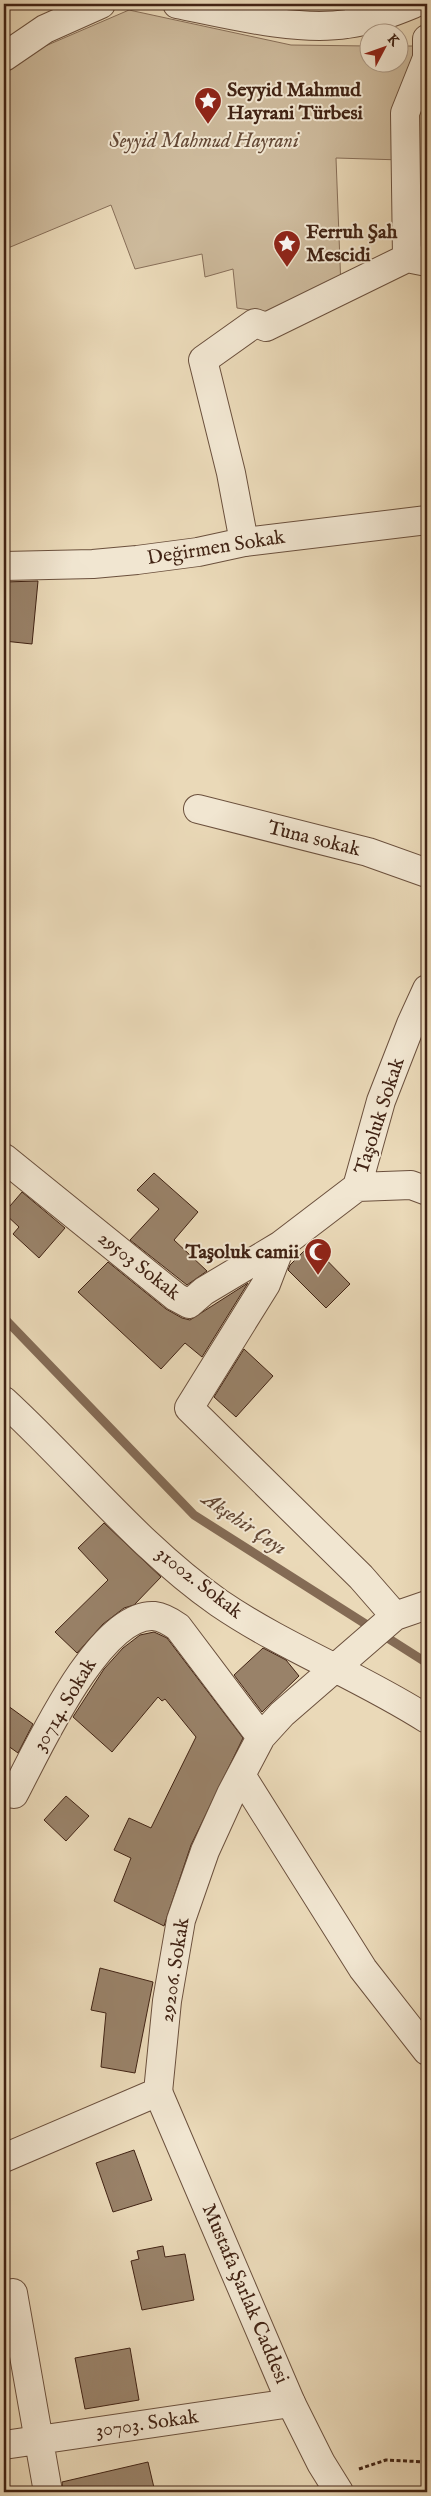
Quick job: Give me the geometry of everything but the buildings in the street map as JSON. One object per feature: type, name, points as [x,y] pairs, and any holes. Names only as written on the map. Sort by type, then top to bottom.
[{"type":"street","points":[[4,57],[45,29],[101,4]]},
{"type":"street","points":[[176,4],[221,13],[317,26],[346,24],[378,18],[413,4]]},
{"type":"street","points":[[244,542],[204,360],[255,323],[266,327],[417,260],[405,114],[427,58],[427,39]]},
{"type":"street","name":"Değirmen Sokak","points":[[4,566],[93,564],[198,552],[244,542],[427,520]]},
{"type":"street","name":"Tuna sokak","points":[[198,810],[368,852],[427,873]]},
{"type":"street","name":"Taşoluk Sokak","points":[[357,1187],[381,1101],[411,1024],[427,989]]},
{"type":"street","name":"29503 Sokak","points":[[4,1158],[176,1297],[189,1304],[204,1291],[281,1245]]},
{"type":"street","points":[[427,1191],[411,1185],[357,1187],[281,1245],[266,1284],[189,1408],[361,1578],[395,1616],[427,1605]]},
{"type":"street","name":"31002. Sokak","points":[[4,1401],[159,1554],[211,1596],[282,1642],[394,1697],[427,1719]]},
{"type":"street","name":"30714. Sokak","points":[[4,1788],[14,1794],[60,1706],[88,1662],[118,1631],[141,1618],[154,1616],[167,1620],[178,1627],[261,1737]]},
{"type":"street","name":"29206. Sokak","points":[[158,2092],[167,2001],[181,1920],[205,1851],[241,1774],[261,1737],[282,1714],[395,1616]]},
{"type":"street","points":[[241,1774],[363,1969],[427,2051]]},
{"type":"street","points":[[4,2158],[158,2092]]},
{"type":"street","name":"Mustafa Şarlak Caddesi","points":[[158,2092],[291,2403],[320,2463],[335,2485]]},
{"type":"street","points":[[13,2293],[48,2492]]},
{"type":"street","name":"30703. Sokak","points":[[4,2445],[291,2403]]},
{"type":"path","points":[[335,2485],[386,2460],[427,2462]]},
{"type":"green space","name":"Seyyid Mahmud Hayrani","points":[[129,10],[291,45],[358,46],[358,72],[408,72],[408,46],[414,46],[402,160],[336,158],[341,288],[282,315],[237,308],[233,269],[205,277],[202,254],[135,269],[111,205],[8,248],[4,238],[4,73],[36,50]]},
{"type":"waterway","name":"Akşehir Çayı","points":[[4,1318],[194,1515],[427,1663]]},
{"type":"place","name":"Seyyid Mahmud Hayrani Türbesi","points":[[208,125]]},
{"type":"place","name":"Ferruh Şah Mescidi","points":[[287,268]]},
{"type":"place","name":"Taşoluk camii","points":[[318,1276]]}]
